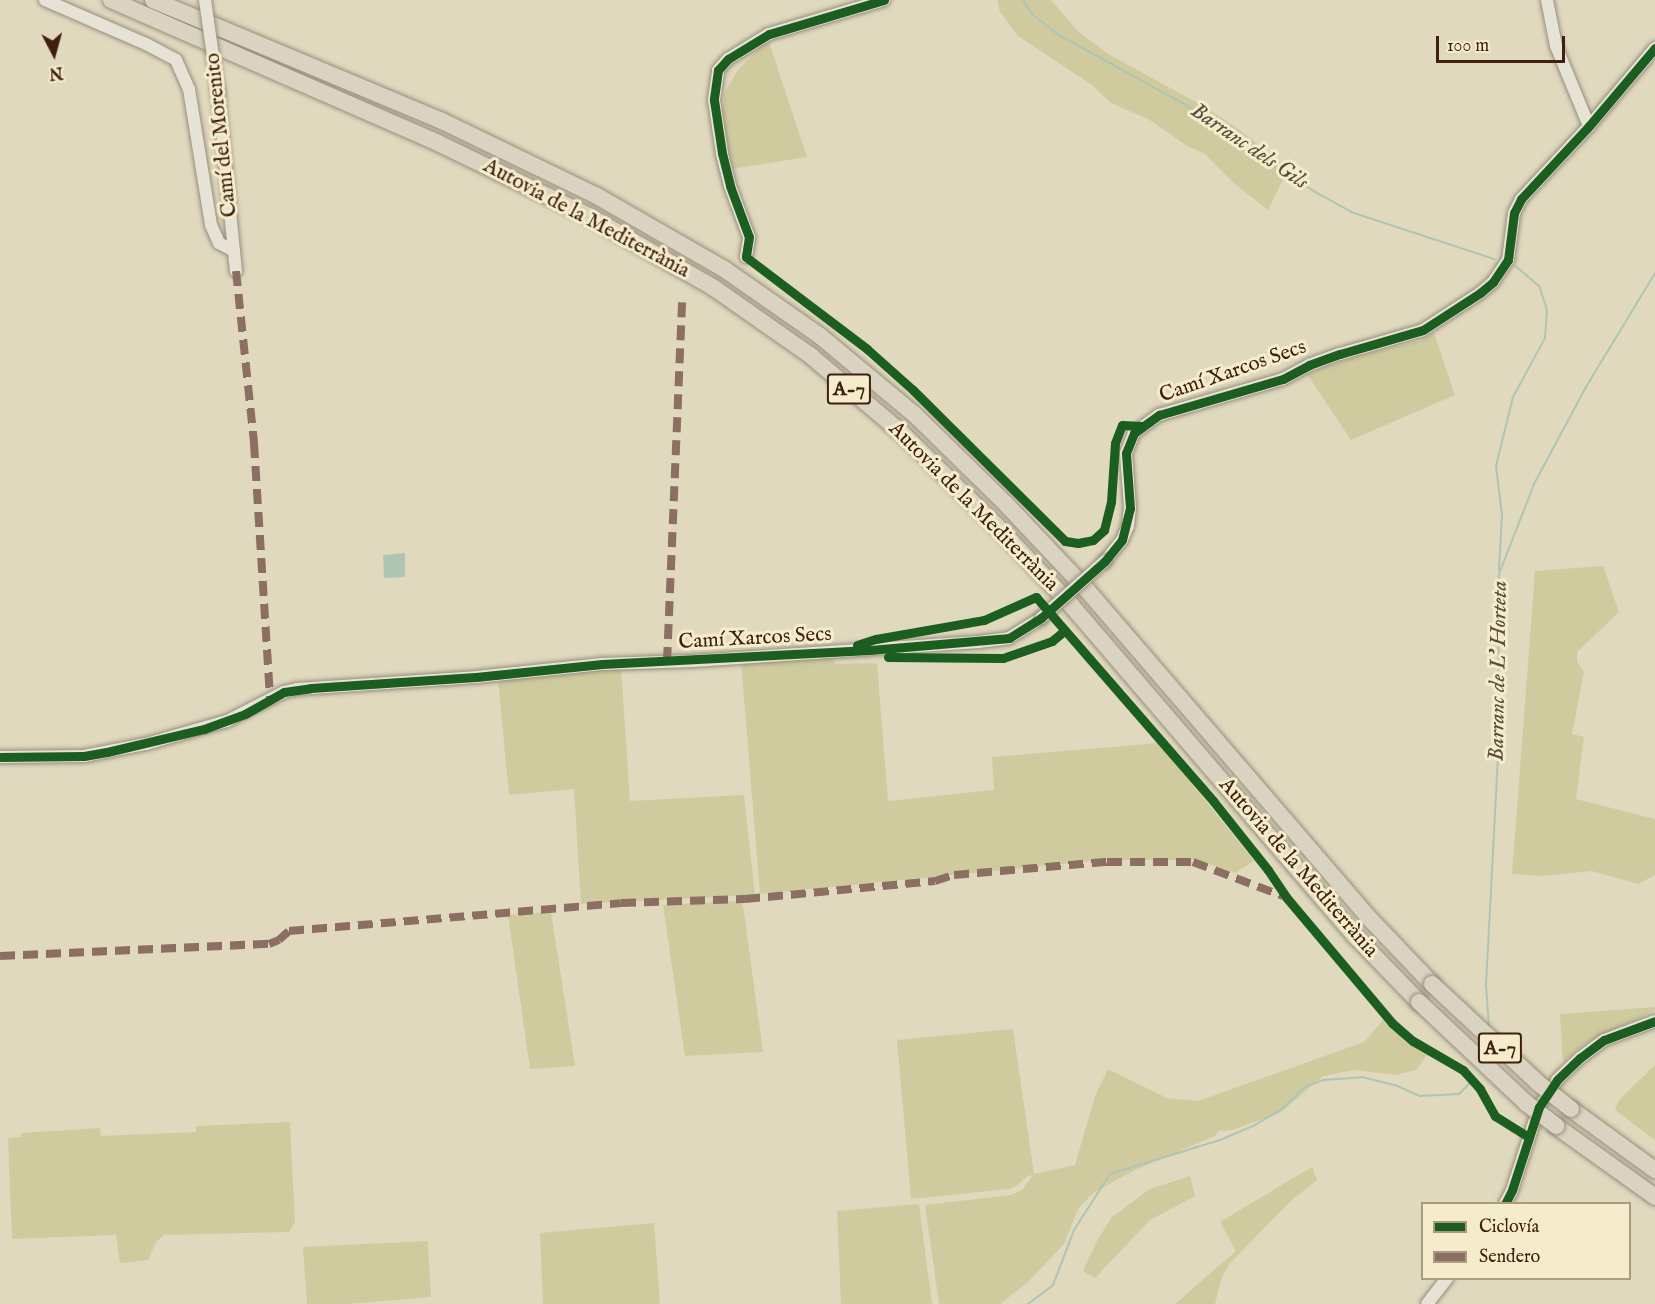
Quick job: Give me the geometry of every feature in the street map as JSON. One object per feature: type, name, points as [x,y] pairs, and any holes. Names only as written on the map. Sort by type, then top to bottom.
[{"type":"highway","name":"Autovia de la Mediterrània","points":[[111,0],[438,143],[589,216],[714,288],[811,356],[904,435],[996,525],[1071,605],[1349,929],[1419,1002],[1517,1095],[1655,1197]]},
{"type":"highway","name":"Autovia de la Mediterrània","points":[[153,0],[442,121],[597,196],[724,270],[820,336],[914,414],[1014,512],[1087,590],[1330,873],[1432,984],[1538,1083],[1655,1170]]},
{"type":"street","points":[[45,0],[148,45],[176,60],[189,89],[211,225],[219,243],[234,250]]},
{"type":"street","name":"Camí del Morenito","points":[[205,0],[218,90],[236,271]]},
{"type":"street","points":[[746,257],[749,237],[730,186],[720,143],[714,100],[718,70],[728,59],[769,34],[885,0]]},
{"type":"street","points":[[1547,0],[1556,46],[1589,126]]},
{"type":"street","name":"Camí Xarcos Secs","points":[[0,757],[84,756],[136,746],[227,721],[284,692],[297,690],[476,677],[602,663],[693,661],[1009,638],[1041,618],[1105,561],[1122,540],[1128,526],[1130,508],[1126,453],[1134,433],[1159,415],[1283,379],[1309,365],[1433,326],[1480,294],[1499,274],[1508,260],[1514,213],[1521,199],[1589,126],[1655,48]]},
{"type":"street","points":[[1506,1202],[1512,1190],[1539,1107],[1557,1080],[1580,1058],[1604,1040],[1655,1021]]},
{"type":"street","points":[[1426,1304],[1445,1280]]},
{"type":"shaded area","points":[[997,0],[1051,0],[1078,31],[1108,54],[1207,108],[1241,131],[1288,169],[1268,210],[1237,186],[1205,154],[1189,147],[1148,119],[1111,103],[1092,85],[1018,36],[1000,12]]},
{"type":"shaded area","points":[[768,39],[807,157],[731,169],[722,113],[724,93],[738,70]]},
{"type":"shaded area","points":[[1434,333],[1455,395],[1351,440],[1307,374],[1358,356],[1419,341]]},
{"type":"shaded area","points":[[405,553],[405,577],[384,578],[383,555]]},
{"type":"shaded area","points":[[1603,566],[1619,612],[1577,652],[1577,661],[1584,672],[1572,734],[1584,737],[1576,799],[1655,819],[1655,875],[1638,884],[1592,871],[1543,876],[1512,874],[1535,571]]},
{"type":"shaded area","points":[[834,657],[835,664],[877,663],[888,801],[994,790],[992,757],[1159,743],[1254,861],[1235,873],[1196,860],[1103,860],[760,894],[741,661]]},
{"type":"shaded area","points":[[621,667],[630,801],[744,795],[755,895],[581,904],[574,789],[509,795],[498,679]]},
{"type":"shaded area","points":[[737,901],[743,905],[763,1052],[685,1056],[663,905]]},
{"type":"shaded area","points":[[551,912],[575,1066],[530,1069],[508,915]]},
{"type":"shaded area","points":[[1655,1007],[1655,1010],[1584,1044],[1563,1062],[1560,1014]]},
{"type":"shaded area","points":[[1385,1018],[1427,1055],[1416,1070],[1395,1075],[1355,1070],[1323,1076],[1280,1113],[1232,1130],[1219,1131],[1215,1136],[1135,1170],[1093,1193],[1078,1209],[1064,1244],[1027,1283],[1000,1304],[939,1304],[925,1205],[1011,1195],[1022,1190],[1033,1175],[1027,1176],[1018,1185],[1009,1189],[911,1199],[897,1040],[1013,1029],[1034,1174],[1075,1165],[1095,1096],[1108,1069],[1167,1098],[1198,1101],[1364,1042]]},
{"type":"shaded area","points":[[1655,1065],[1655,1140],[1615,1110],[1619,1100]]},
{"type":"shaded area","points":[[290,1122],[295,1222],[289,1232],[164,1235],[156,1242],[148,1260],[120,1263],[116,1235],[12,1239],[8,1138],[21,1137],[21,1133],[100,1128],[101,1136],[196,1132],[196,1126]]},
{"type":"shaded area","points":[[1312,1167],[1317,1180],[1293,1199],[1230,1263],[1222,1277],[1215,1304],[1175,1304],[1236,1251],[1220,1222]]},
{"type":"shaded area","points":[[1190,1176],[1195,1196],[1150,1220],[1095,1278],[1083,1271],[1098,1239],[1112,1217],[1150,1189]]},
{"type":"shaded area","points":[[919,1204],[932,1304],[841,1304],[837,1211]]},
{"type":"shaded area","points":[[654,1223],[660,1304],[543,1304],[540,1233]]},
{"type":"shaded area","points":[[428,1241],[431,1297],[347,1304],[307,1304],[303,1247]]},
{"type":"waterway","name":"Barranc dels Gils","points":[[1023,0],[1033,15],[1059,35],[1224,126],[1255,155],[1351,212],[1494,259]]},
{"type":"waterway","name":"Barranc dels Gils","points":[[1499,570],[1502,515],[1496,466],[1513,397],[1545,338],[1547,310],[1539,286],[1515,266]]},
{"type":"waterway","name":"Barranc de L' Horteta","points":[[1489,1028],[1486,985],[1498,757],[1499,574],[1534,484],[1586,387],[1655,273]]},
{"type":"waterway","name":"Barranc de L' Horteta","points":[[1485,1055],[1487,1043]]},
{"type":"waterway","points":[[1028,1304],[1053,1285],[1074,1230],[1110,1174],[1220,1140],[1255,1125],[1282,1109],[1305,1087],[1323,1080],[1362,1077],[1395,1085],[1420,1096],[1459,1094],[1470,1083]]},
{"type":"marked path","points":[[236,271],[254,443],[270,699]]},
{"type":"marked path","points":[[667,662],[682,297]]},
{"type":"marked path","points":[[0,956],[269,944],[279,940],[289,931],[621,903],[745,899],[935,881],[954,875],[1107,862],[1193,862],[1283,896]]},
{"type":"cycle path","points":[[884,0],[769,34],[728,59],[718,70],[714,100],[722,153],[730,186],[749,237],[746,257],[867,349],[913,390],[1065,541],[1078,543],[1093,540],[1104,530],[1111,502],[1115,443],[1122,425],[1142,426]]},
{"type":"cycle path","points":[[0,757],[84,756],[107,752],[204,729],[245,714],[284,692],[311,688],[476,677],[602,664],[870,650],[1009,638],[1041,618],[1105,561],[1122,540],[1130,508],[1126,453],[1134,433],[1159,415],[1283,379],[1309,365],[1340,354],[1423,330],[1480,293],[1493,282],[1508,260],[1514,213],[1521,199],[1589,126],[1655,48]]},
{"type":"cycle path","points":[[857,645],[876,639],[984,620],[1036,597],[1214,802],[1268,870],[1286,897],[1392,1023],[1413,1041],[1463,1070],[1480,1089],[1495,1116],[1529,1137]]},
{"type":"cycle path","points":[[888,657],[1003,658],[1052,641],[1064,631]]},
{"type":"cycle path","points":[[1506,1202],[1539,1107],[1557,1080],[1580,1058],[1604,1040],[1655,1021]]}]
